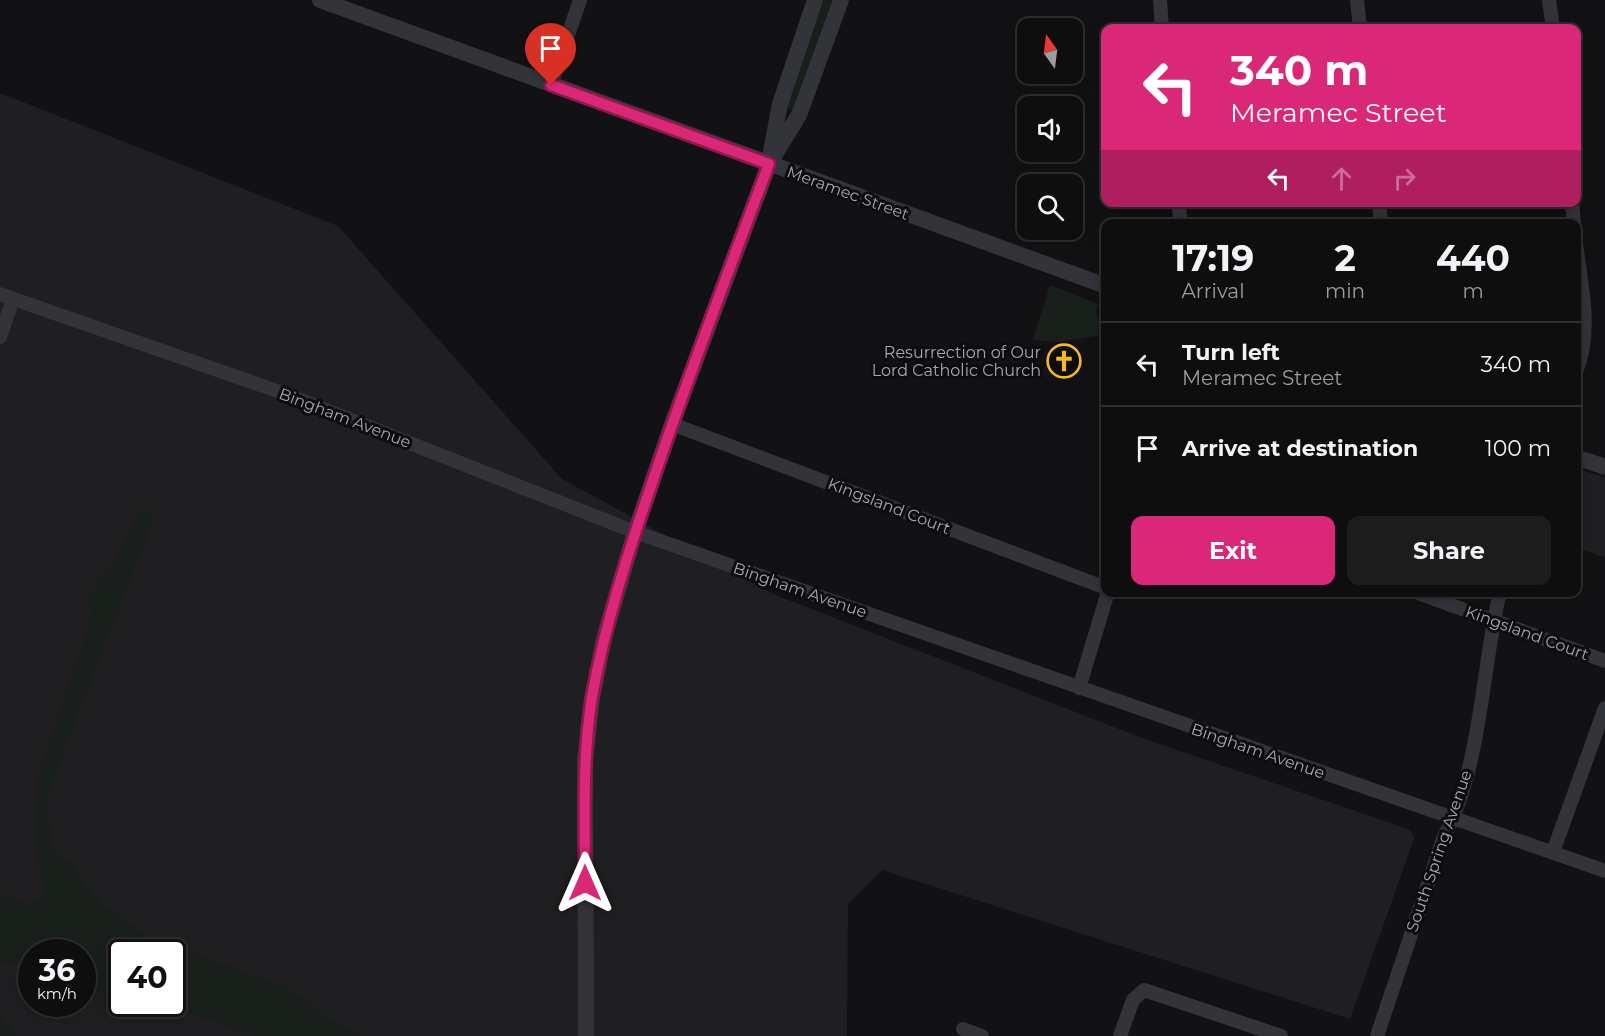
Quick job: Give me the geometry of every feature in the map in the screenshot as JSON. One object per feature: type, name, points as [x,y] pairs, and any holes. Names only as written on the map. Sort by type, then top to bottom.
[{"type":"street","name":"Meramec Street","points":[[320,0],[1101,284]]},
{"type":"street","points":[[551,85],[580,0]]},
{"type":"street","points":[[586,1036],[585,761],[592,699],[604,638],[635,532],[672,424],[769,164],[780,104],[815,0]]},
{"type":"street","points":[[769,164],[799,115],[841,0]]},
{"type":"street","points":[[1160,0],[1162,24]]},
{"type":"street","points":[[1357,0],[1360,24]]},
{"type":"street","points":[[1549,0],[1552,24]]},
{"type":"street","points":[[1581,283],[1586,323],[1585,345],[1581,357]]},
{"type":"street","points":[[0,337],[7,297]]},
{"type":"street","name":"Bingham Avenue","points":[[7,297],[283,393],[635,532],[1605,871]]},
{"type":"street","name":"Kingsland Court","points":[[672,424],[1101,586]]},
{"type":"street","points":[[1581,459],[1605,467]]},
{"type":"street","points":[[1079,688],[1106,597]]},
{"type":"street","name":"Kingsland Court","points":[[1429,597],[1605,661]]},
{"type":"street","name":"South Spring Avenue","points":[[1377,1036],[1443,839],[1454,820],[1471,756],[1499,597]]},
{"type":"street","points":[[1552,852],[1605,708]]},
{"type":"street","points":[[1120,1036],[1133,1000],[1140,991],[1153,991],[1281,1036]]},
{"type":"street","points":[[963,1029],[982,1036]]},
{"type":"shaded area","points":[[823,0],[832,0],[792,110],[784,107]]},
{"type":"shaded area","points":[[0,93],[338,226],[562,479],[773,594],[1142,738],[1411,830],[1414,839],[1350,1019],[882,870],[848,904],[847,1036],[14,1036],[0,1020]]},
{"type":"shaded area","points":[[1050,285],[1098,304],[1096,312],[1101,326],[1101,335],[1058,342],[1033,340]]},
{"type":"shaded area","points":[[1581,470],[1605,478],[1605,558],[1581,549]]},
{"type":"shaded area","points":[[142,510],[151,515],[153,521],[50,785],[47,810],[53,851],[56,856],[70,861],[85,885],[105,907],[143,935],[154,939],[108,939],[108,995],[96,991],[96,939],[18,939],[18,964],[8,961],[0,966],[0,894],[26,903],[39,901],[43,894],[43,880],[35,847],[36,795],[41,768],[91,619],[89,590],[116,562],[137,511]]},
{"type":"shaded area","points":[[186,951],[288,988],[337,1025],[361,1036],[255,1036],[186,1011]]},
{"type":"shaded area","points":[[0,1016],[17,1036],[0,1036]]},
{"type":"place","name":"Resurrection of Our Lord Catholic Church","points":[[1064,361]]},
{"type":"route","points":[[551,85],[769,164],[672,424],[635,532],[604,638],[592,699],[585,761],[585,883]]}]
